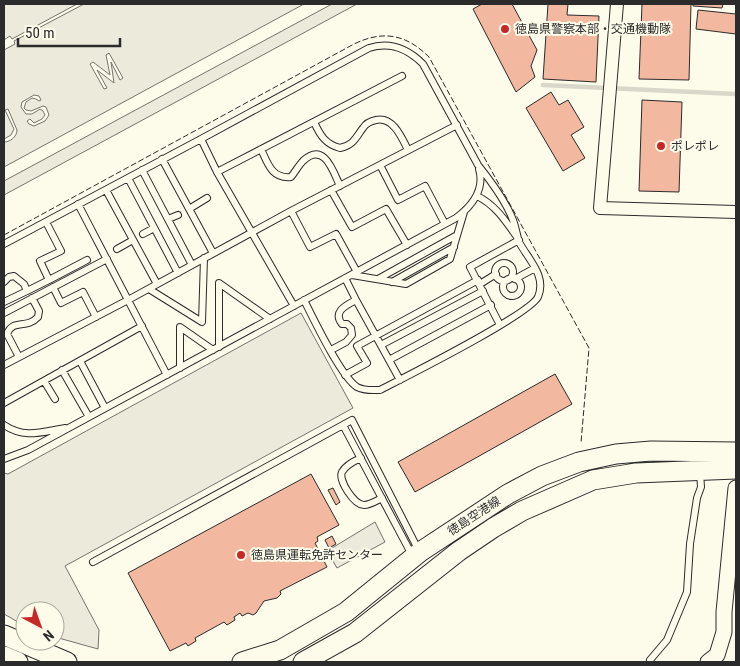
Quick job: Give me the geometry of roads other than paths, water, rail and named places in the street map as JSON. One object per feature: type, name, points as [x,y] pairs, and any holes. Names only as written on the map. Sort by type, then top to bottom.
[{"type":"main road","name":"徳島空港線","points":[[242,662],[280,650],[346,612],[417,555],[508,494],[542,476],[579,462],[616,454],[651,451],[736,452]]},
{"type":"main road","name":"徳島空港線","points":[[303,662],[355,633],[460,551],[522,511],[593,480],[636,472],[736,469]]},
{"type":"main road","points":[[4,635],[67,662]]},
{"type":"main road","points":[[4,656],[18,662]]},
{"type":"street","points":[[617,4],[600,208],[736,212]]},
{"type":"street","points":[[708,662],[717,655],[724,632],[724,612],[736,488]]},
{"type":"lane","points":[[4,244],[369,48],[378,45],[398,47],[414,55],[423,64],[478,164],[490,179],[514,222],[519,240]]},
{"type":"lane","points":[[217,172],[402,76]]},
{"type":"lane","points":[[314,122],[323,139],[340,148],[352,144],[364,126],[371,121],[386,120],[398,132],[408,150]]},
{"type":"lane","points":[[4,365],[149,289],[291,211],[457,125]]},
{"type":"lane","points":[[201,139],[217,172],[294,306]]},
{"type":"lane","points":[[261,150],[270,168],[282,178],[291,177],[308,157],[315,154],[325,157],[330,163],[340,186]]},
{"type":"lane","points":[[162,159],[213,253]]},
{"type":"lane","points":[[4,459],[28,450],[445,224],[464,212],[477,196],[481,177],[478,164]]},
{"type":"lane","points":[[380,165],[398,200],[425,186],[445,224]]},
{"type":"lane","points":[[142,170],[192,265]]},
{"type":"lane","points":[[128,178],[178,273]]},
{"type":"lane","points":[[106,190],[157,284]]},
{"type":"lane","points":[[331,190],[352,227],[386,209],[407,245]]},
{"type":"lane","points":[[304,300],[345,375],[352,383],[366,390],[380,390],[500,325],[529,307],[538,296],[540,276],[519,240],[498,212],[490,204],[477,196]]},
{"type":"lane","points":[[189,209],[207,198]]},
{"type":"lane","points":[[78,204],[168,375]]},
{"type":"lane","points":[[291,211],[310,247],[336,234],[354,273]]},
{"type":"lane","points":[[354,273],[406,284],[443,264],[450,259],[464,212]]},
{"type":"lane","points":[[168,219],[178,215]]},
{"type":"lane","points":[[46,222],[61,251],[40,261],[49,280]]},
{"type":"lane","points":[[143,234],[154,228]]},
{"type":"lane","points":[[378,279],[457,234]]},
{"type":"lane","points":[[117,249],[133,240]]},
{"type":"lane","points":[[500,325],[470,267],[519,240]]},
{"type":"lane","points":[[149,289],[202,322],[204,258]]},
{"type":"lane","points":[[4,313],[107,259]]},
{"type":"lane","points":[[4,302],[86,260]]},
{"type":"lane","points":[[515,279],[519,283],[520,289],[517,294],[512,296],[506,294],[503,290],[503,284],[507,280],[511,276],[512,270],[507,264],[501,263],[497,266],[496,274],[501,280],[507,280],[515,279],[535,268]]},
{"type":"lane","points":[[345,375],[367,363],[357,346],[496,274]]},
{"type":"lane","points":[[4,282],[9,277],[14,276],[24,284],[27,291]]},
{"type":"lane","points":[[345,278],[400,380]]},
{"type":"lane","points":[[216,348],[219,283],[270,319]]},
{"type":"lane","points":[[53,287],[61,303],[83,292],[96,317]]},
{"type":"lane","points":[[381,345],[483,291]]},
{"type":"lane","points":[[19,357],[8,338],[8,334],[14,325],[29,324],[38,316],[39,311],[32,298]]},
{"type":"lane","points":[[331,350],[346,342],[352,335],[351,328],[340,321],[339,312],[356,300]]},
{"type":"lane","points":[[389,360],[491,305]]},
{"type":"lane","points":[[4,403],[142,326]]},
{"type":"lane","points":[[180,368],[180,327],[216,348]]},
{"type":"lane","points":[[80,361],[105,408]]},
{"type":"lane","points":[[62,370],[89,417]]},
{"type":"lane","points":[[44,381],[55,399]]},
{"type":"lane","points":[[93,562],[352,420],[417,555]]},
{"type":"lane","points":[[4,425],[12,430],[28,435],[71,427]]},
{"type":"lane","points":[[344,425],[382,498],[417,555]]},
{"type":"lane","points":[[360,458],[347,466],[341,478],[354,500],[359,504],[365,505],[382,498]]},
{"type":"lane","points":[[650,660],[667,640],[687,592],[690,544],[697,498],[701,487],[700,471]]},
{"type":"waterway","points":[[543,85],[736,94]]},
{"type":"place","name":"徳島県警察本部・交通機動隊","points":[[505,29]]},
{"type":"place","name":"ポレポレ","points":[[661,146]]},
{"type":"place","name":"徳島県運転免許センター","points":[[241,555]]}]
